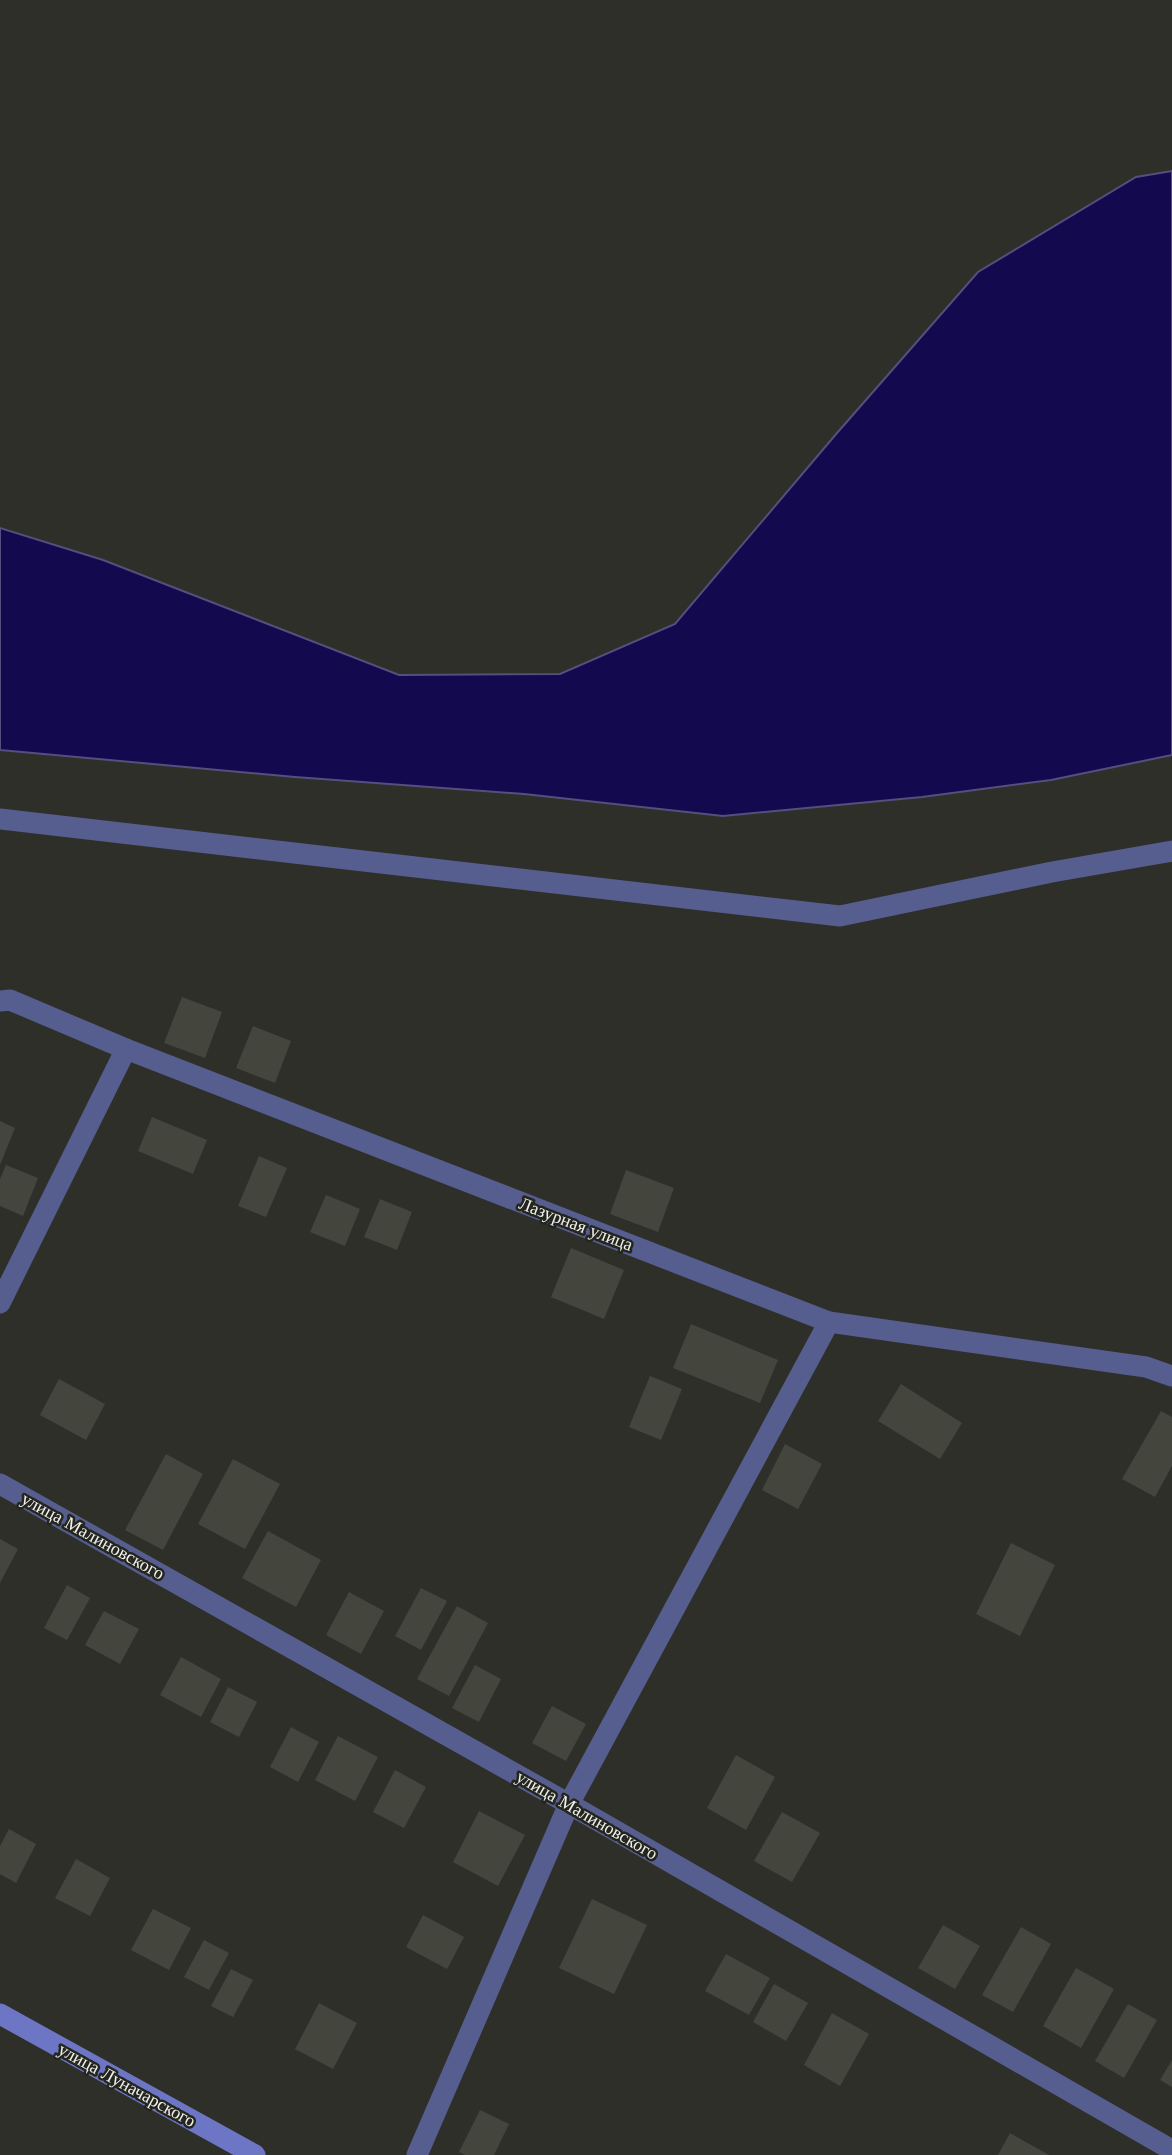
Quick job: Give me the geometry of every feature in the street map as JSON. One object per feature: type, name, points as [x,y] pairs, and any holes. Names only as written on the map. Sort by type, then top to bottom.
[{"type":"street","points":[[0,819],[840,916],[1052,872],[1172,851]]},
{"type":"street","name":"Лазурная улица","points":[[0,1001],[10,1000],[126,1049],[829,1322],[1146,1367],[1172,1376]]},
{"type":"street","points":[[0,1303],[126,1049]]},
{"type":"street","points":[[417,2155],[569,1804],[829,1322]]},
{"type":"street","name":"улица Малиновского","points":[[0,1484],[569,1804],[1172,2150]]},
{"type":"street","name":"улица Луначарского","points":[[0,2014],[255,2155]]},
{"type":"shaded area","points":[[1172,171],[1172,755],[1051,780],[922,797],[723,816],[524,794],[295,777],[0,750],[0,528],[103,560],[399,675],[560,674],[675,624],[978,272],[1136,177]]},
{"type":"building","points":[[182,997],[222,1012],[205,1058],[164,1043]]},
{"type":"building","points":[[253,1026],[291,1041],[275,1083],[236,1068]]},
{"type":"building","points":[[152,1117],[207,1140],[193,1174],[138,1151]]},
{"type":"building","points":[[0,1121],[15,1128],[0,1165]]},
{"type":"building","points":[[259,1156],[287,1168],[266,1217],[238,1206]]},
{"type":"building","points":[[6,1165],[38,1178],[23,1216],[0,1206],[0,1179]]},
{"type":"building","points":[[626,1170],[674,1188],[658,1232],[610,1214]]},
{"type":"building","points":[[326,1195],[360,1209],[345,1246],[310,1232]]},
{"type":"building","points":[[380,1199],[412,1212],[397,1250],[364,1237]]},
{"type":"building","points":[[571,1248],[624,1270],[604,1319],[551,1297]]},
{"type":"building","points":[[691,1324],[778,1360],[760,1403],[673,1368]]},
{"type":"building","points":[[650,1376],[682,1389],[661,1440],[629,1427]]},
{"type":"building","points":[[59,1379],[105,1404],[86,1440],[40,1415]]},
{"type":"building","points":[[901,1384],[962,1423],[940,1459],[878,1421]]},
{"type":"building","points":[[1161,1411],[1172,1417],[1172,1466],[1155,1497],[1122,1479]]},
{"type":"building","points":[[785,1444],[822,1464],[798,1509],[762,1490]]},
{"type":"building","points":[[166,1454],[203,1474],[163,1550],[125,1530]]},
{"type":"building","points":[[233,1459],[280,1484],[245,1549],[198,1524]]},
{"type":"building","points":[[268,1531],[321,1560],[296,1607],[242,1578]]},
{"type":"building","points":[[0,1539],[18,1549],[0,1583]]},
{"type":"building","points":[[1011,1543],[1055,1565],[1020,1636],[976,1614]]},
{"type":"building","points":[[67,1585],[90,1598],[67,1640],[44,1628]]},
{"type":"building","points":[[421,1588],[447,1601],[421,1650],[395,1636]]},
{"type":"building","points":[[349,1592],[384,1611],[361,1654],[326,1635]]},
{"type":"building","points":[[457,1606],[488,1623],[449,1696],[417,1679]]},
{"type":"building","points":[[104,1611],[139,1629],[120,1664],[85,1645]]},
{"type":"building","points":[[181,1657],[221,1679],[201,1717],[160,1695]]},
{"type":"building","points":[[475,1665],[501,1679],[479,1722],[452,1708]]},
{"type":"building","points":[[228,1687],[257,1702],[239,1737],[210,1722]]},
{"type":"building","points":[[552,1706],[586,1724],[566,1761],[532,1743]]},
{"type":"building","points":[[291,1727],[319,1742],[298,1782],[270,1767]]},
{"type":"building","points":[[338,1736],[378,1757],[355,1801],[315,1780]]},
{"type":"building","points":[[736,1755],[775,1777],[746,1830],[707,1808]]},
{"type":"building","points":[[395,1770],[426,1787],[404,1828],[373,1812]]},
{"type":"building","points":[[479,1811],[525,1835],[498,1886],[453,1862]]},
{"type":"building","points":[[782,1812],[820,1833],[792,1882],[754,1861]]},
{"type":"building","points":[[9,1829],[36,1844],[16,1883],[0,1874],[0,1846]]},
{"type":"building","points":[[76,1859],[110,1878],[90,1916],[55,1898]]},
{"type":"building","points":[[592,1899],[647,1925],[614,1994],[559,1968]]},
{"type":"building","points":[[153,1909],[191,1928],[169,1970],[131,1950]]},
{"type":"building","points":[[423,1915],[464,1937],[447,1969],[406,1947]]},
{"type":"building","points":[[943,1925],[980,1946],[955,1989],[918,1968]]},
{"type":"building","points":[[1021,1927],[1051,1944],[1013,2012],[982,1995]]},
{"type":"building","points":[[204,1940],[229,1953],[209,1990],[184,1977]]},
{"type":"building","points":[[726,1954],[770,1978],[749,2015],[705,1991]]},
{"type":"building","points":[[1076,1968],[1114,1989],[1081,2048],[1043,2026]]},
{"type":"building","points":[[231,1969],[253,1980],[233,2017],[211,2006]]},
{"type":"building","points":[[774,1984],[808,2003],[786,2041],[753,2022]]},
{"type":"building","points":[[319,2003],[357,2023],[333,2069],[295,2049]]},
{"type":"building","points":[[1128,2004],[1157,2020],[1124,2078],[1095,2061]]},
{"type":"building","points":[[832,2013],[869,2034],[840,2086],[804,2065]]},
{"type":"building","points":[[1172,2060],[1172,2087],[1160,2080]]},
{"type":"building","points":[[480,2110],[509,2124],[494,2155],[465,2155],[459,2152]]},
{"type":"building","points":[[1010,2133],[1049,2155],[998,2155]]}]
